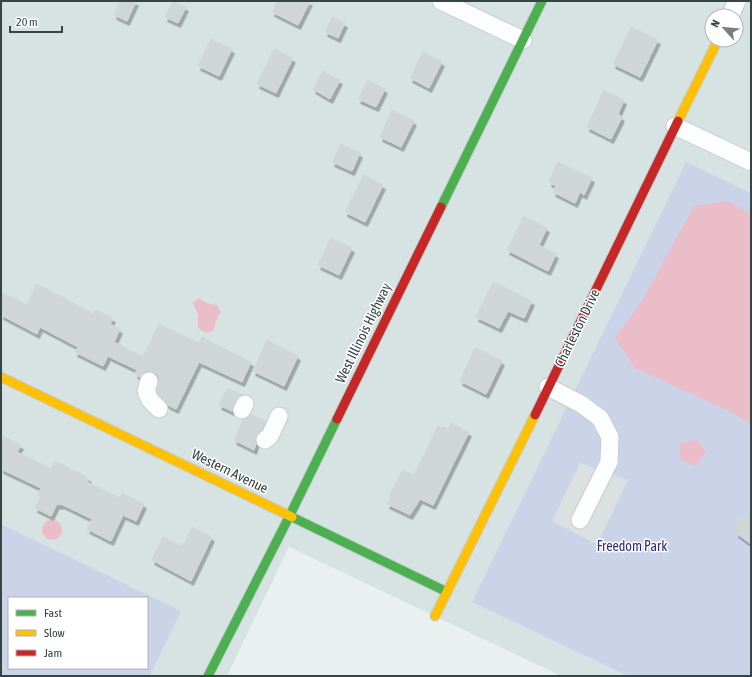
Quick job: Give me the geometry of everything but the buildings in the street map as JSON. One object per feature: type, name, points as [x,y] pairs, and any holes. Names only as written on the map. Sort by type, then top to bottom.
[{"type":"street","points":[[441,1],[523,40]]},
{"type":"street","name":"West Illinois Highway","points":[[208,676],[289,517],[542,1]]},
{"type":"street","name":"Charleston Drive","points":[[435,616],[714,48]]},
{"type":"street","points":[[675,126],[751,162]]},
{"type":"street","name":"Western Avenue","points":[[1,377],[261,501],[289,517],[447,592]]},
{"type":"street","points":[[149,381],[146,391],[150,400],[158,409]]},
{"type":"street","points":[[548,388],[581,404],[600,418],[610,437],[609,462],[580,520]]},
{"type":"street","points":[[265,440],[270,436],[279,416]]},
{"type":"shaded area","points":[[1,1],[751,1],[751,676],[561,676],[289,547],[227,676],[1,676]]},
{"type":"shaded area","points":[[728,201],[751,215],[751,424],[729,411],[635,368],[615,338],[642,301],[694,206]]},
{"type":"shaded area","points":[[199,298],[207,303],[217,305],[221,313],[218,316],[213,331],[211,332],[207,333],[198,328],[198,315],[193,303]]},
{"type":"shaded area","points":[[697,439],[706,453],[695,466],[680,459],[680,444]]},
{"type":"shaded area","points":[[580,463],[628,480],[597,544],[552,521]]},
{"type":"shaded area","points":[[52,520],[59,523],[62,530],[59,537],[52,540],[45,537],[42,530],[45,523]]},
{"type":"green space","name":"Freedom Park","points":[[686,162],[751,193],[751,676],[628,676],[472,602]]},
{"type":"green space","points":[[1,524],[181,611],[150,676],[1,676]]},
{"type":"traffic: fast","points":[[441,207],[542,1]]},
{"type":"traffic: fast","points":[[208,676],[337,419]]},
{"type":"traffic: fast","points":[[292,517],[447,592]]},
{"type":"traffic: slow","points":[[678,121],[714,48]]},
{"type":"traffic: slow","points":[[1,377],[292,517]]},
{"type":"traffic: slow","points":[[435,616],[535,415]]},
{"type":"traffic: jam","points":[[535,415],[678,121]]},
{"type":"traffic: jam","points":[[337,419],[441,207]]}]
